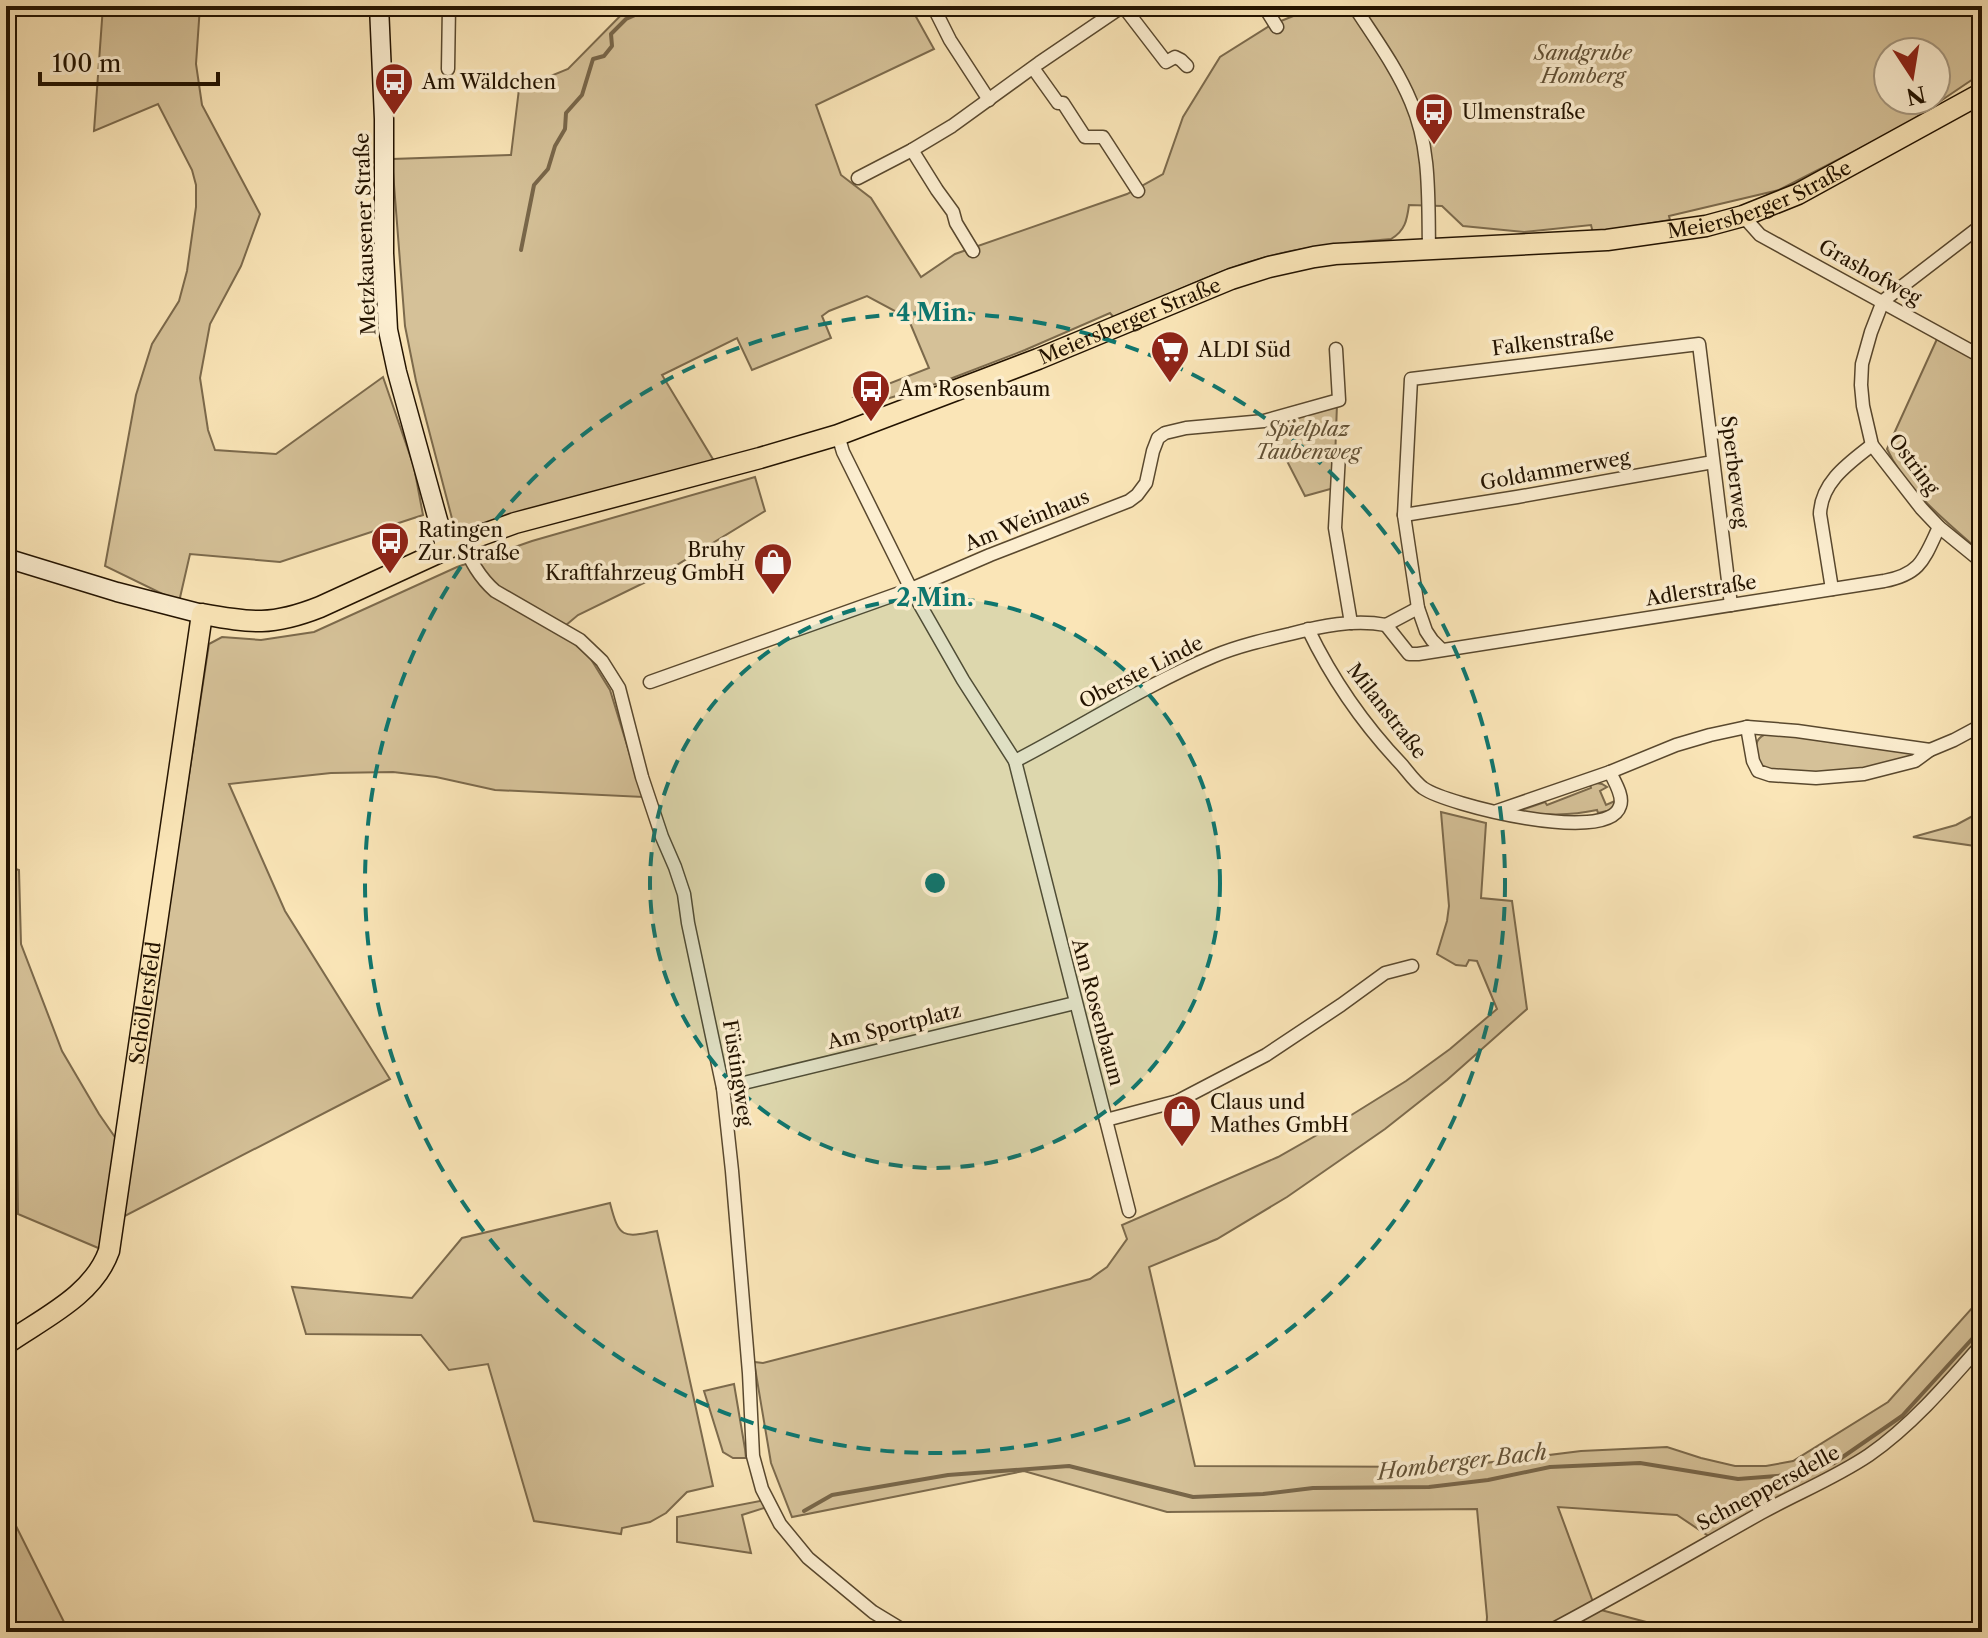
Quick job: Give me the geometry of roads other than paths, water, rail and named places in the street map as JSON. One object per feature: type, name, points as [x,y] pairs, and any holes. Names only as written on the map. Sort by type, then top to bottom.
[{"type":"main road","name":"Metzkausener Straße","points":[[379,6],[388,330],[397,372],[454,546]]},
{"type":"main road","name":"Meiersberger Straße","points":[[6,558],[130,596],[202,614],[249,621],[286,618],[320,607],[454,546],[532,517],[838,435],[1038,359],[1231,279],[1269,267],[1324,255],[1607,240],[1706,226],[1743,216],[1798,194],[1982,93]]},
{"type":"main road","name":"Schöllersfeld","points":[[6,1344],[81,1292],[99,1272],[109,1251],[202,614]]},
{"type":"street","points":[[448,69],[449,6]]},
{"type":"street","points":[[933,6],[950,40],[989,100]]},
{"type":"street","points":[[858,178],[952,126],[1123,6],[1166,62],[1175,57],[1187,66]]},
{"type":"street","points":[[1264,6],[1277,27]]},
{"type":"street","points":[[1354,6],[1398,76],[1420,131],[1426,163],[1429,248]]},
{"type":"street","points":[[1033,68],[1058,103],[1063,103],[1085,137],[1103,137],[1138,191]]},
{"type":"street","points":[[912,150],[953,212],[973,251]]},
{"type":"street","name":"Grashofweg","points":[[1743,216],[1760,235],[1982,357]]},
{"type":"street","points":[[1883,301],[1982,225]]},
{"type":"street","name":"Ostring","points":[[1883,301],[1862,364],[1863,406],[1872,445],[1921,508],[1982,562]]},
{"type":"street","name":"Falkenstraße","points":[[1404,515],[1411,379],[1699,344]]},
{"type":"street","name":"Sperberweg","points":[[1699,344],[1731,605]]},
{"type":"street","name":"Am Weinhaus","points":[[650,682],[911,589],[1129,501],[1146,483],[1153,451],[1158,438],[1165,433],[1186,428],[1264,421],[1339,400],[1336,349]]},
{"type":"street","name":"Am Rosenbaum","points":[[838,435],[843,452],[911,589],[963,680],[1015,761],[1129,1211]]},
{"type":"street","points":[[1832,589],[1820,514],[1823,493],[1837,474],[1872,445]]},
{"type":"street","points":[[1339,454],[1335,528],[1351,623]]},
{"type":"street","name":"Goldammerweg","points":[[1404,515],[1713,462]]},
{"type":"street","points":[[1404,515],[1418,608],[1426,631],[1441,649]]},
{"type":"street","name":"Adlerstraße","points":[[1386,625],[1409,654],[1418,654],[1902,578],[1925,557],[1939,527]]},
{"type":"street","name":"Füstingweg","points":[[454,546],[495,591],[580,640],[602,661],[619,688],[642,777],[684,894],[723,1088],[749,1373],[753,1456],[762,1489],[780,1524],[808,1558],[873,1612],[906,1632]]},
{"type":"street","points":[[1386,625],[1418,608]]},
{"type":"street","name":"Oberste Linde","points":[[1015,761],[1164,679],[1237,648],[1308,629],[1367,622],[1386,625]]},
{"type":"street","name":"Milanstraße","points":[[1308,629],[1321,657],[1390,753],[1422,787],[1446,800],[1534,820],[1561,824],[1585,823],[1616,813],[1620,807],[1620,795],[1610,772]]},
{"type":"street","points":[[1747,727],[1753,761],[1758,771],[1770,775],[1816,778],[1864,774],[1915,761],[1930,750],[1982,725]]},
{"type":"street","points":[[1497,811],[1610,772],[1676,745],[1747,727],[1930,750]]},
{"type":"street","points":[[1106,1120],[1178,1101],[1266,1055],[1385,973],[1412,966]]},
{"type":"street","name":"Am Sportplatz","points":[[723,1088],[1075,1003]]},
{"type":"street","name":"Schneppersdelle","points":[[1548,1632],[1779,1503],[1840,1473],[1869,1454],[1938,1394],[1982,1344]]},
{"type":"waterway","points":[[521,250],[534,185],[548,169],[555,146],[565,129],[566,113],[582,95],[593,59],[604,56],[612,46],[611,34],[626,19],[652,6]]},
{"type":"waterway","name":"Homberger Bach","points":[[804,1511],[832,1495],[948,1475],[1069,1466],[1193,1497],[1313,1488],[1429,1487],[1488,1480],[1550,1467],[1640,1463],[1738,1479],[1802,1474],[1834,1463],[1902,1416],[1982,1328]]},
{"type":"place","name":"Am Wäldchen","points":[[394,116]]},
{"type":"place","name":"Ulmenstraße","points":[[1434,146]]},
{"type":"place","name":"ALDI Süd","points":[[1170,384]]},
{"type":"place","name":"Am Rosenbaum","points":[[871,423]]},
{"type":"place","name":"Ratingen Zur Straße","points":[[390,575]]},
{"type":"place","name":"Bruhy Kraftfahrzeug GmbH","points":[[773,596]]},
{"type":"place","name":"Claus und Mathes GmbH","points":[[1182,1148]]},
{"type":"park label","name":"Sandgrube Homberg","points":[[1583,64]]},
{"type":"park label","name":"Spielplaz Taubenweg","points":[[1308,440]]}]
